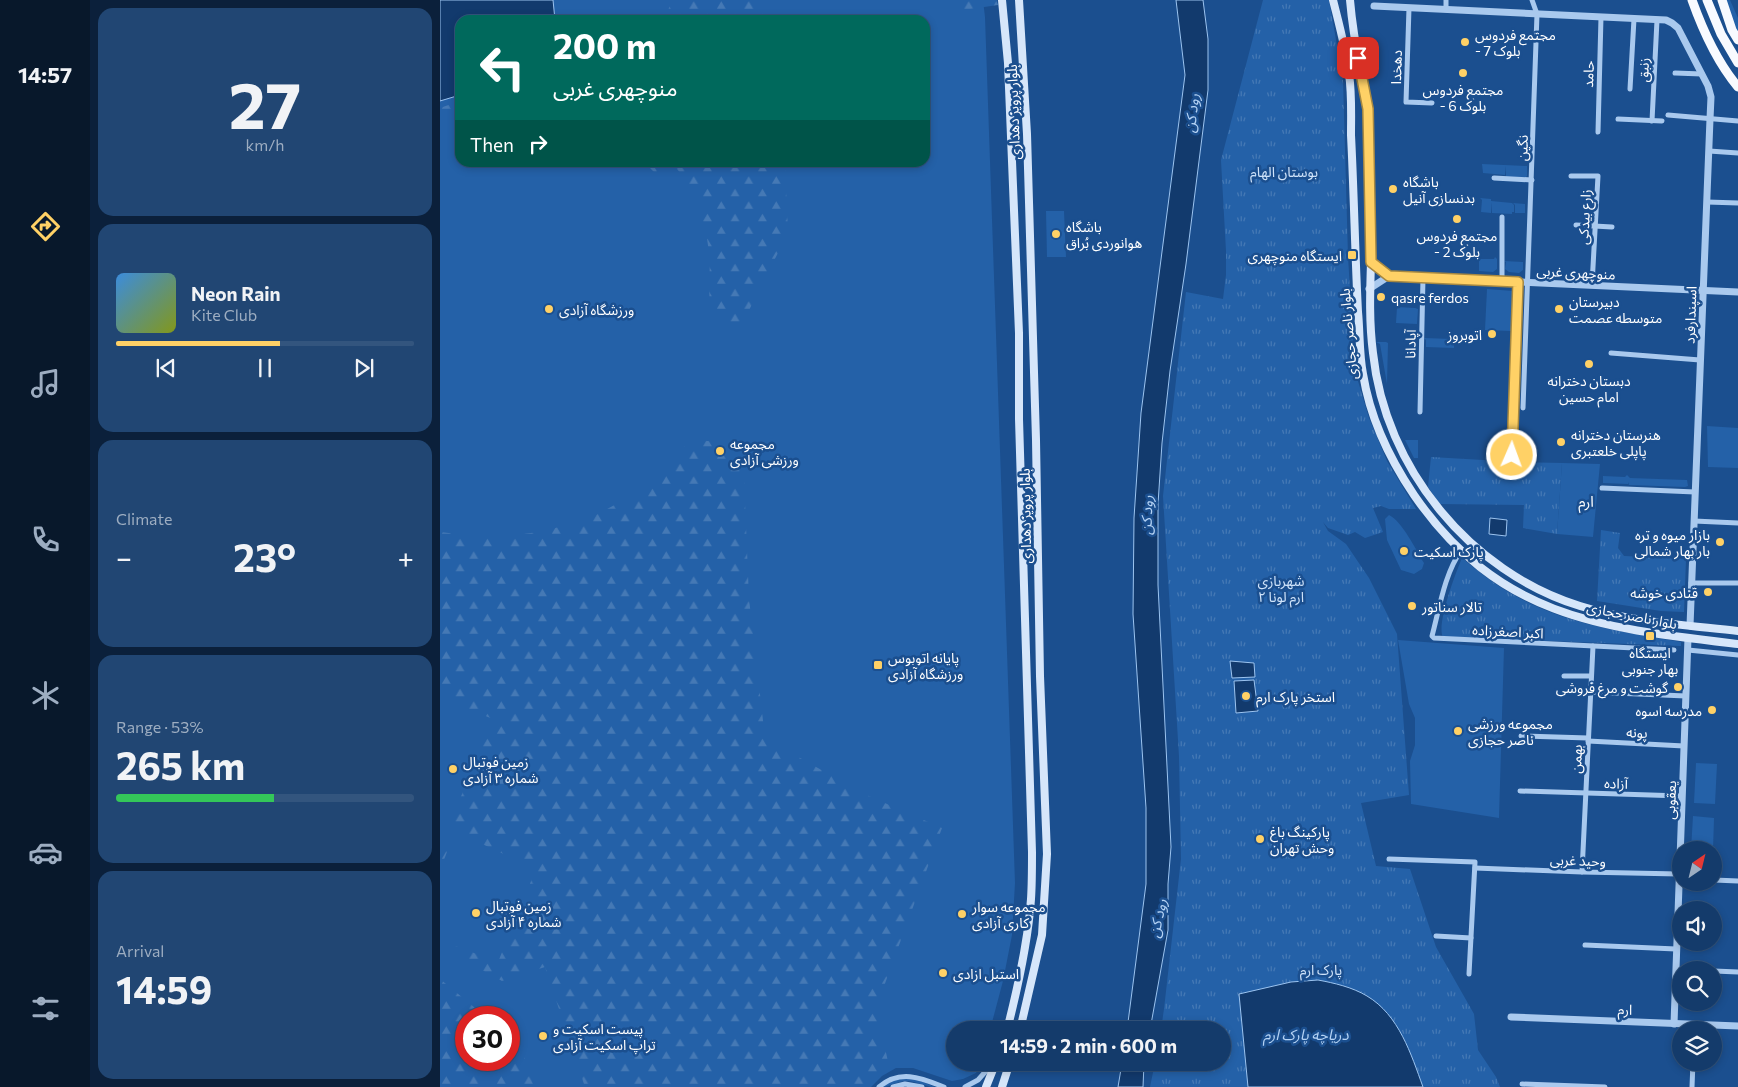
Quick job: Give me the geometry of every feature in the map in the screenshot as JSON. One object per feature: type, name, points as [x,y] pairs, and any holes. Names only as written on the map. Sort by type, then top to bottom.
[{"type":"highway","points":[[1692,0],[1708,40],[1738,87]]},
{"type":"highway","points":[[1707,0],[1721,34],[1738,62]]},
{"type":"highway","points":[[1722,0],[1738,40]]},
{"type":"main road","name":"بلوار پرویز دهداری","points":[[1002,0],[1008,63],[1019,323],[1019,419],[1032,852],[1031,900],[1028,928],[1010,1021]]},
{"type":"main road","name":"بلوار پرویز دهداری","points":[[1019,0],[1027,134],[1036,440],[1040,676],[1047,854],[1042,935],[1022,1021]]},
{"type":"main road","name":"بلوار ناصر حجازی","points":[[1334,0],[1349,74],[1362,373],[1374,420],[1402,477],[1426,511],[1461,551],[1513,589],[1537,602],[1561,612],[1611,626],[1738,644]]},
{"type":"main road","points":[[1350,0],[1352,24]]},
{"type":"main road","points":[[1352,24],[1356,0]]},
{"type":"main road","name":"بلوار ناصر حجازی","points":[[1352,24],[1368,109],[1371,262],[1369,289],[1373,354],[1378,386],[1387,414],[1400,448],[1412,471],[1426,492],[1477,549],[1529,584],[1556,597],[1607,613],[1690,626],[1738,631]]},
{"type":"main road","points":[[986,1087],[992,1071]]},
{"type":"main road","points":[[1002,1087],[1007,1071]]},
{"type":"street","points":[[1446,0],[1446,9]]},
{"type":"street","points":[[1532,0],[1537,14]]},
{"type":"street","points":[[1374,6],[1656,20]]},
{"type":"street","name":"دهخدا","points":[[1409,8],[1406,102],[1432,103]]},
{"type":"street","name":"نگین","points":[[1523,408],[1529,282],[1537,14]]},
{"type":"street","name":"حامد","points":[[1598,132],[1601,17]]},
{"type":"street","points":[[1630,89],[1634,19]]},
{"type":"street","name":"اسپندارفرد","points":[[1656,20],[1666,20],[1678,28],[1710,93],[1690,626]]},
{"type":"street","name":"زنبق","points":[[1652,121],[1656,20]]},
{"type":"street","points":[[1675,73],[1702,74]]},
{"type":"street","points":[[1668,116],[1738,121]]},
{"type":"street","points":[[1618,119],[1662,121]]},
{"type":"street","points":[[1709,151],[1738,153]]},
{"type":"street","name":"زارع بیدکی","points":[[1571,176],[1598,176],[1592,285]]},
{"type":"street","points":[[1494,178],[1532,180]]},
{"type":"street","points":[[1707,202],[1738,203]]},
{"type":"street","points":[[1502,217],[1502,281]]},
{"type":"street","points":[[1576,225],[1612,227]]},
{"type":"street","points":[[1369,289],[1389,276],[1371,262]]},
{"type":"street","name":"منوچهری غربی","points":[[1389,276],[1738,292]]},
{"type":"street","name":"آپادانا","points":[[1420,412],[1423,278]]},
{"type":"street","points":[[1512,455],[1518,282]]},
{"type":"street","points":[[1610,352],[1700,360]]},
{"type":"street","points":[[1602,488],[1695,492]]},
{"type":"street","points":[[1694,521],[1738,523]]},
{"type":"street","name":"اکبر اصغرزاده","points":[[1461,551],[1453,564],[1446,584],[1432,637],[1674,650]]},
{"type":"street","points":[[1691,583],[1738,583]]},
{"type":"street","name":"یعقوبی","points":[[1681,841],[1688,638]]},
{"type":"street","name":"بهمن","points":[[1582,872],[1593,646]]},
{"type":"street","points":[[1688,650],[1738,655]]},
{"type":"street","points":[[1564,676],[1591,676]]},
{"type":"street","points":[[1590,692],[1686,696]]},
{"type":"street","name":"پونه","points":[[1521,736],[1684,746]]},
{"type":"street","name":"آزاده","points":[[1520,791],[1682,796]]},
{"type":"street","name":"وحید غربی","points":[[1389,860],[1672,877]]},
{"type":"street","points":[[1469,974],[1475,865]]},
{"type":"street","points":[[1722,880],[1738,881]]},
{"type":"street","points":[[1436,936],[1471,938]]},
{"type":"street","points":[[1585,945],[1672,949]]},
{"type":"street","points":[[1722,971],[1738,972]]},
{"type":"street","name":"ارم","points":[[1511,1017],[1672,1024]]},
{"type":"street","name":"ارم","points":[[1722,1026],[1738,1026]]},
{"type":"street","points":[[965,1087],[981,1078],[987,1071]]},
{"type":"street","points":[[1692,1087],[1693,1071]]},
{"type":"street","points":[[879,1087],[891,1079],[904,1076],[917,1077],[943,1087]]},
{"type":"street","points":[[893,1087],[905,1084],[922,1087]]},
{"type":"street","points":[[1522,1084],[1604,1087]]},
{"type":"green space","name":"مجموعه ورزشی آزادی","points":[[440,0],[983,0],[1015,883],[1012,935],[992,1021],[946,1021],[946,1071],[977,1071],[976,1073],[963,1079],[952,1081],[913,1068],[896,1068],[882,1076],[871,1087],[440,1087]]},
{"type":"green space","points":[[673,0],[767,0],[769,15],[664,15]]},
{"type":"green space","points":[[961,0],[997,0],[998,5],[963,10]]},
{"type":"green space","name":"پارک ارم","points":[[1263,0],[1329,0],[1343,80],[1348,257],[1355,371],[1369,418],[1387,461],[1416,509],[1389,509],[1381,506],[1373,508],[1383,532],[1365,538],[1355,532],[1348,535],[1328,528],[1323,522],[1328,531],[1346,544],[1369,578],[1397,634],[1409,795],[1361,803],[1376,866],[1410,869],[1436,947],[1474,1014],[1478,1050],[1496,1077],[1500,1087],[1150,1087],[1153,1071],[1231,1071],[1231,1021],[1162,1021],[1181,859],[1179,756],[1163,496],[1186,292],[1223,299],[1226,251],[1221,160]]},
{"type":"green space","points":[[1724,0],[1730,0],[1738,18],[1738,35]]},
{"type":"green space","points":[[455,103],[455,116],[440,122],[440,108]]},
{"type":"green space","points":[[1482,164],[1527,166],[1527,176],[1525,178],[1506,177],[1506,166],[1505,175],[1483,173]]},
{"type":"green space","points":[[649,167],[661,167],[656,174]]},
{"type":"green space","points":[[676,167],[785,167],[788,233],[740,328],[716,321],[710,303],[710,266],[705,228],[693,193]]},
{"type":"green space","points":[[1480,198],[1512,203],[1514,205],[1514,212],[1512,214],[1492,213],[1492,202],[1491,213],[1481,212],[1482,200]]},
{"type":"green space","points":[[1513,203],[1525,204],[1525,213],[1515,213],[1515,205]]},
{"type":"green space","name":"باشگاه هوانوردی بُراق","points":[[1046,211],[1064,211],[1066,257],[1047,257]]},
{"type":"green space","points":[[1495,257],[1497,259],[1497,269],[1493,272],[1479,271],[1479,259],[1494,259]]},
{"type":"green space","points":[[1504,261],[1523,262],[1523,270],[1519,273],[1509,272],[1505,269],[1506,262]]},
{"type":"green space","points":[[1487,289],[1513,291],[1511,331],[1485,330]]},
{"type":"green space","points":[[1397,307],[1418,309],[1417,324],[1396,323]]},
{"type":"green space","points":[[1424,338],[1452,339],[1454,341],[1454,348],[1426,347],[1426,340]]},
{"type":"green space","points":[[1376,342],[1388,343],[1387,384],[1380,344]]},
{"type":"green space","points":[[1707,426],[1738,428],[1738,468],[1708,467]]},
{"type":"green space","points":[[692,439],[715,442],[735,453],[744,476],[749,599],[765,738],[862,793],[942,828],[876,1008],[889,1066],[872,1076],[866,1087],[585,1087],[545,967],[502,981],[445,950],[445,942],[498,962],[536,869],[448,828],[493,719],[440,698],[440,532],[492,538],[546,531],[596,515],[633,495]]},
{"type":"green space","points":[[1405,440],[1418,440],[1418,458],[1414,458]]},
{"type":"green space","points":[[1431,457],[1562,463],[1557,534],[1523,528],[1524,505],[1440,504],[1428,487]]},
{"type":"green space","points":[[1562,463],[1600,464],[1593,537],[1557,534]]},
{"type":"green space","points":[[1627,475],[1630,478],[1687,480],[1688,486],[1629,485],[1628,482],[1628,484],[1603,483],[1603,476],[1625,477]]},
{"type":"green space","name":"پارک اسکیت","points":[[1389,515],[1404,529],[1424,563],[1422,569],[1414,574],[1401,570],[1387,540],[1385,519]]},
{"type":"green space","points":[[1601,530],[1620,533],[1618,548],[1624,556],[1686,559],[1684,612],[1661,611],[1597,601]]},
{"type":"green space","points":[[1462,558],[1505,590],[1552,613],[1594,626],[1681,642],[1681,646],[1443,637],[1442,622],[1444,610]]},
{"type":"green space","name":"مجموعه ورزشی ناصر حجازی","points":[[1398,640],[1504,648],[1499,818],[1411,804],[1410,761],[1415,745],[1415,718],[1409,704]]},
{"type":"green space","points":[[1696,763],[1717,764],[1715,804],[1694,803]]},
{"type":"green space","points":[[1693,816],[1714,818],[1713,841],[1692,841]]},
{"type":"green space","points":[[440,834],[452,839],[440,870]]},
{"type":"green space","points":[[440,979],[473,1006],[455,1006],[455,1071],[520,1071],[520,1046],[534,1087],[441,1087]]},
{"type":"green space","points":[[907,1078],[935,1087],[906,1081],[882,1087],[891,1081]]},
{"type":"water","points":[[440,0],[553,0],[554,15],[455,15],[455,96],[440,101]]},
{"type":"water","name":"رود کن","points":[[1176,0],[1203,0],[1208,39],[1208,90],[1186,264],[1170,371],[1158,504],[1158,585],[1171,847],[1168,884],[1168,930],[1152,1021],[1128,1021],[1146,884],[1146,808],[1133,614],[1134,518],[1141,413],[1185,75]]},
{"type":"water","points":[[1490,518],[1507,520],[1506,536],[1489,534]]},
{"type":"water","points":[[1230,661],[1254,663],[1255,677],[1232,678]]},
{"type":"water","name":"استخر پارک ارم","points":[[1254,680],[1258,711],[1236,713],[1234,681]]},
{"type":"water","name":"دریاچه پارک ارم","points":[[1318,980],[1355,990],[1378,1004],[1388,1014],[1402,1036],[1423,1087],[1248,1087],[1239,994],[1291,982]]},
{"type":"water","points":[[1121,1071],[1144,1071],[1143,1087],[1118,1087]]},
{"type":"place","name":"مجتمع فردوس - بلوک 7","points":[[1465,42]]},
{"type":"place","name":"مجتمع فردوس - بلوک 6","points":[[1463,73]]},
{"type":"place","name":"باشگاه بدنسازی آنیل","points":[[1393,189]]},
{"type":"place","name":"مجتمع فردوس - بلوک 2","points":[[1457,219]]},
{"type":"place","name":"باشگاه هوانوردی بُراق","points":[[1056,234]]},
{"type":"place","name":"ایستگاه منوچهری","points":[[1352,255]]},
{"type":"place","name":"qasre ferdos","points":[[1381,297]]},
{"type":"place","name":"ورزشگاه آزادی","points":[[549,309]]},
{"type":"place","name":"دبیرستان متوسطه عصمت","points":[[1559,309]]},
{"type":"place","name":"اتوبروز","points":[[1492,334]]},
{"type":"place","name":"دبستان دخترانه امام حسین","points":[[1589,364]]},
{"type":"place","name":"هنرستان دخترانه پاپلی خلعتبری","points":[[1561,442]]},
{"type":"place","name":"مجموعه ورزشی آزادی","points":[[720,451]]},
{"type":"place","name":"بازار میوه و تره بار بهار شمالی","points":[[1720,542]]},
{"type":"place","name":"پارک اسکیت","points":[[1404,551]]},
{"type":"place","name":"قنادی خوشه","points":[[1708,592]]},
{"type":"place","name":"تالار سناتور","points":[[1412,606]]},
{"type":"place","name":"ایستگاه بهار جنوبی","points":[[1650,636]]},
{"type":"place","name":"پایانه اتوبوس ورزشگاه آزادی","points":[[878,665]]},
{"type":"place","name":"گوشت و مرغ فروشی","points":[[1678,687]]},
{"type":"place","name":"استخر پارک ارم","points":[[1246,696]]},
{"type":"place","name":"مدرسه اسوه","points":[[1712,710]]},
{"type":"place","name":"مجموعه ورزشی ناصر حجازی","points":[[1458,731]]},
{"type":"place","name":"زمین فوتبال شماره ۳ آزادی","points":[[453,769]]},
{"type":"place","name":"پارکینگ باغ وحش تهران","points":[[1260,839]]},
{"type":"place","name":"زمین فوتبال شماره ۴ آزادی","points":[[476,913]]},
{"type":"place","name":"مجموعه سوار کاری آزادی","points":[[962,914]]},
{"type":"place","name":"استبل ازادی","points":[[943,973]]},
{"type":"place","name":"پیست اسکیت و تراپ اسکیت آزادی","points":[[543,1036]]},
{"type":"district","name":"ارم","points":[[1586,501]]},
{"type":"route","points":[[1358,58],[1368,109],[1371,262],[1389,276],[1518,282],[1512,455]]},
{"type":"park label","name":"بوستان الهام","points":[[1284,171]]},
{"type":"park label","name":"شهربازی ارم لونا ۲","points":[[1281,588]]}]
